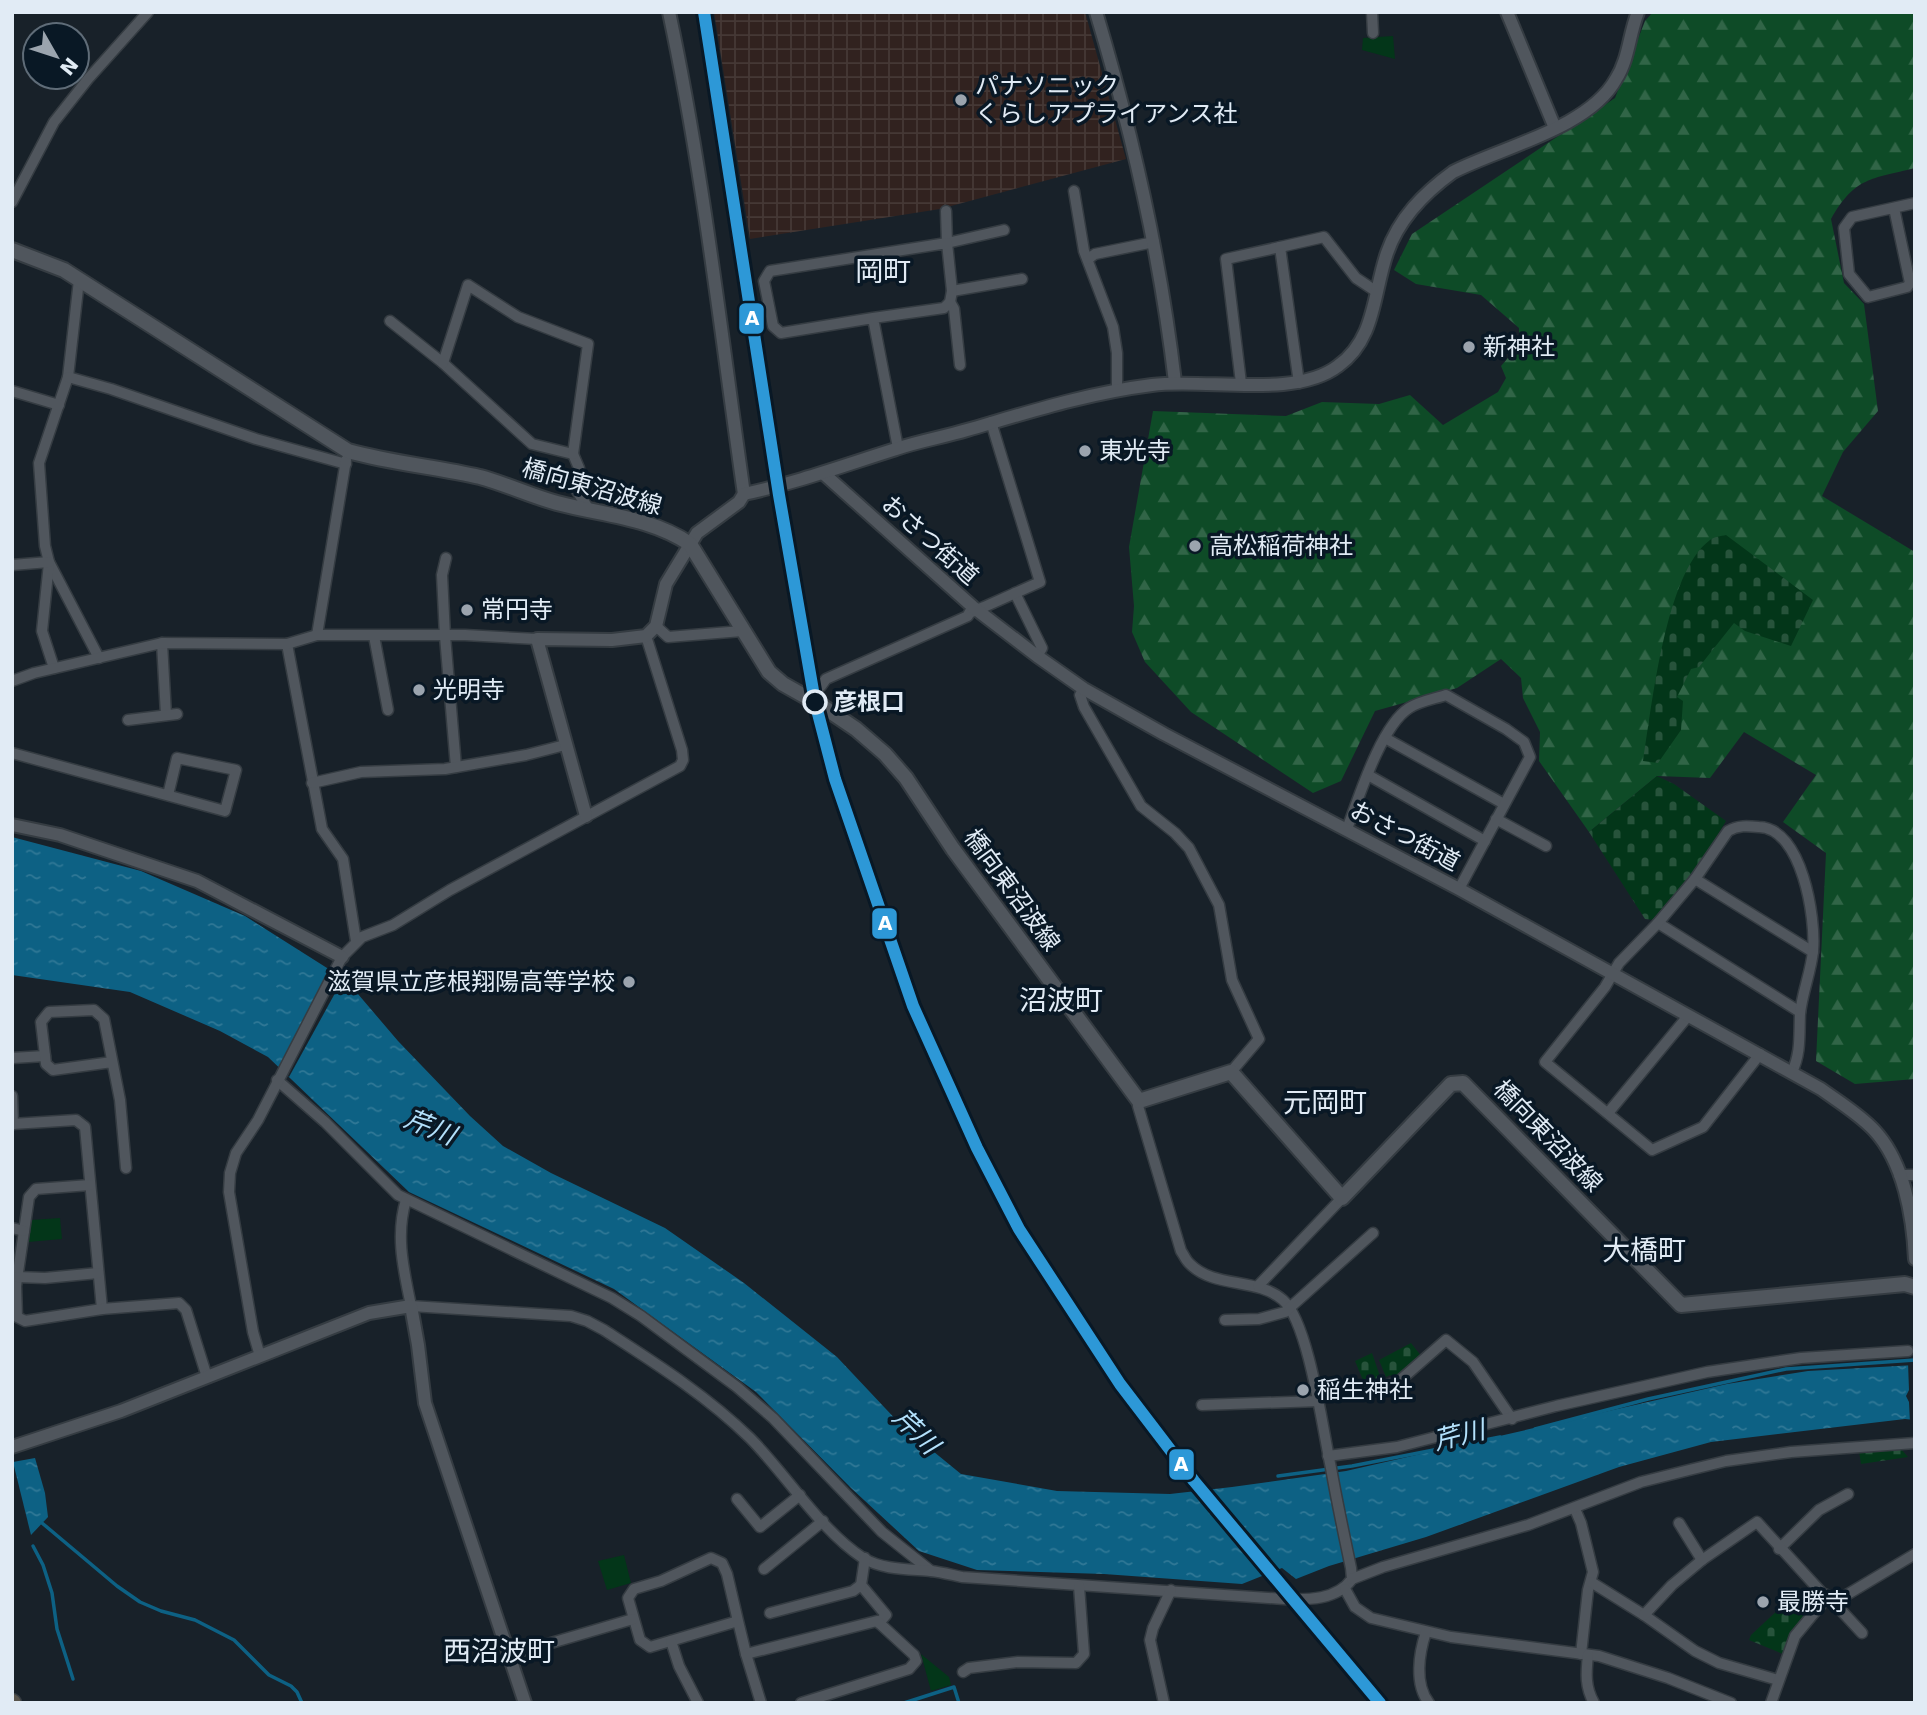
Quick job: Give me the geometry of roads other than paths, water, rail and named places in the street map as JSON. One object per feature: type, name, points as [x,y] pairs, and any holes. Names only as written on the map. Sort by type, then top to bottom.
[{"type":"main road","name":"橋向東沼波線","points":[[12,250],[64,270],[347,457],[482,478],[557,503],[634,519],[680,537],[690,544],[769,672],[783,684],[856,729],[885,754],[906,778],[953,849],[1139,1101]]},
{"type":"main road","points":[[1139,1101],[1231,1072],[1342,1198]]},
{"type":"main road","name":"橋向東沼波線","points":[[1342,1198],[1451,1084],[1463,1083],[1681,1305],[1905,1284],[1915,1287]]},
{"type":"street","points":[[12,202],[54,122],[148,12]]},
{"type":"street","points":[[669,12],[682,72],[744,494]]},
{"type":"street","points":[[1096,12],[1138,161],[1154,242],[1175,382]]},
{"type":"street","points":[[1371,12],[1373,33]]},
{"type":"street","points":[[1507,12],[1555,128]]},
{"type":"street","points":[[12,681],[54,668],[162,643],[287,644],[317,635],[465,635],[612,640],[646,636],[656,626],[666,584],[697,533],[735,506],[744,494],[823,474],[898,448],[1117,389],[1175,382],[1299,383],[1315,379],[1330,372],[1357,348],[1371,320],[1387,253],[1411,209],[1437,183],[1453,172],[1555,128],[1587,111],[1603,98],[1623,68],[1638,12]]},
{"type":"street","points":[[1074,191],[1084,251],[1113,327],[1117,353],[1117,389]]},
{"type":"street","points":[[1894,208],[1910,283],[1907,288],[1868,297],[1849,274],[1844,228],[1852,217],[1915,203]]},
{"type":"street","points":[[946,211],[951,297],[960,365]]},
{"type":"street","points":[[1004,230],[947,243],[770,271],[764,281],[772,326],[781,333],[944,308],[951,297],[1022,279]]},
{"type":"street","points":[[1241,383],[1226,259],[1324,237],[1356,278],[1377,292]]},
{"type":"street","points":[[1088,259],[1095,254],[1154,242]]},
{"type":"street","points":[[1280,247],[1299,383]]},
{"type":"street","points":[[54,668],[42,631],[48,562],[39,463],[68,377],[79,281]]},
{"type":"street","points":[[443,363],[468,285],[518,317],[588,344],[573,454],[579,468],[575,488],[588,508]]},
{"type":"street","points":[[873,318],[898,448]]},
{"type":"street","points":[[390,321],[443,363],[532,444],[573,454]]},
{"type":"street","points":[[68,377],[256,439],[347,457],[317,635]]},
{"type":"street","points":[[12,391],[59,405]]},
{"type":"street","points":[[821,686],[826,680],[1040,582],[991,422]]},
{"type":"street","name":"おさつ街道","points":[[823,474],[976,609],[1084,688],[1164,734],[1459,889],[1821,1089],[1875,1130],[1891,1153],[1909,1208],[1915,1259]]},
{"type":"street","points":[[446,558],[442,575],[444,636],[456,767]]},
{"type":"street","points":[[12,565],[48,562]]},
{"type":"street","points":[[48,562],[99,658]]},
{"type":"street","points":[[1015,593],[1042,648],[1037,656]]},
{"type":"street","points":[[656,626],[668,637],[742,631]]},
{"type":"street","points":[[374,636],[388,710]]},
{"type":"street","points":[[260,1356],[253,1332],[229,1192],[230,1173],[236,1153],[258,1120],[340,963],[356,941],[393,925],[450,890],[680,766],[682,750],[646,636]]},
{"type":"street","points":[[537,639],[586,816]]},
{"type":"street","points":[[128,720],[172,715],[162,643]]},
{"type":"street","points":[[287,644],[322,830],[343,859],[356,941]]},
{"type":"street","points":[[1084,688],[1080,695],[1084,707],[1141,806],[1189,848],[1219,905],[1232,980],[1259,1039],[1231,1072]]},
{"type":"street","points":[[1347,829],[1393,722],[1409,708],[1446,695],[1524,742],[1530,757],[1459,889]]},
{"type":"street","points":[[1385,738],[1504,804]]},
{"type":"street","points":[[312,782],[361,772],[456,767],[565,745]]},
{"type":"street","points":[[12,753],[225,811],[236,771],[177,758],[168,795]]},
{"type":"street","points":[[1368,775],[1485,841]]},
{"type":"street","points":[[1496,819],[1546,846]]},
{"type":"street","points":[[12,825],[60,835],[197,881],[340,963]]},
{"type":"street","points":[[1760,1054],[1703,1127],[1652,1150],[1545,1062],[1613,975],[1619,962],[1658,923],[1695,878],[1728,831],[1736,827],[1764,827],[1778,833],[1798,862],[1810,901],[1813,952],[1800,1012],[1800,1056],[1792,1073]]},
{"type":"street","points":[[1695,878],[1813,952]]},
{"type":"street","points":[[1658,923],[1800,1012]]},
{"type":"street","points":[[112,1062],[53,1069],[46,1064],[41,1022],[49,1012],[94,1010],[104,1018],[120,1100],[126,1168]]},
{"type":"street","points":[[1608,1113],[1688,1016]]},
{"type":"street","points":[[12,1058],[45,1055]]},
{"type":"street","points":[[280,1076],[384,1183],[406,1200],[612,1298],[641,1316],[737,1387],[773,1418],[882,1532],[931,1571]]},
{"type":"street","points":[[12,1096],[13,1124],[76,1120],[85,1128],[102,1309]]},
{"type":"street","points":[[1139,1101],[1142,1119],[1185,1258],[1190,1264],[1214,1278],[1258,1286],[1274,1292],[1290,1306],[1301,1332],[1318,1399],[1352,1574],[1345,1590]]},
{"type":"street","points":[[1899,1175],[1915,1175]]},
{"type":"street","points":[[90,1185],[36,1189],[29,1196],[15,1283],[15,1312],[20,1320],[25,1321],[102,1309],[179,1303],[186,1310],[208,1377]]},
{"type":"street","points":[[1258,1286],[1342,1198]]},
{"type":"street","points":[[406,1200],[402,1215],[400,1248],[418,1345],[425,1403],[525,1703]]},
{"type":"street","points":[[12,1228],[24,1231]]},
{"type":"street","points":[[1224,1320],[1275,1316],[1285,1312],[1373,1233]]},
{"type":"street","points":[[15,1283],[98,1273]]},
{"type":"street","points":[[12,1447],[121,1411],[369,1313],[411,1306],[571,1317],[604,1329],[704,1397],[752,1440],[822,1521],[864,1558],[895,1568],[962,1577],[1079,1586],[1294,1600],[1321,1597],[1345,1590]]},
{"type":"street","points":[[1202,1405],[1318,1399],[1397,1383],[1446,1340],[1473,1362],[1512,1419]]},
{"type":"street","points":[[1329,1461],[1397,1447],[1707,1371],[1801,1358],[1908,1351]]},
{"type":"street","points":[[1352,1574],[1484,1539],[1575,1509],[1641,1482],[1726,1461],[1791,1452],[1915,1443]]},
{"type":"street","points":[[1779,1549],[1819,1510],[1848,1494]]},
{"type":"street","points":[[737,1499],[760,1527],[800,1495]]},
{"type":"street","points":[[1575,1509],[1593,1572],[1584,1654],[1586,1681],[1594,1703]]},
{"type":"street","points":[[764,1569],[822,1521]]},
{"type":"street","points":[[1679,1522],[1702,1560]]},
{"type":"street","points":[[1644,1615],[1672,1584],[1757,1522],[1779,1549],[1832,1598],[1863,1633]]},
{"type":"street","points":[[1771,1703],[1795,1636],[1832,1598],[1915,1554]]},
{"type":"street","points":[[738,1621],[650,1647],[640,1640],[628,1598],[634,1589],[661,1581],[711,1558],[722,1563],[761,1703]]},
{"type":"street","points":[[864,1558],[861,1585],[886,1615],[879,1623]]},
{"type":"street","points":[[1591,1582],[1644,1615],[1677,1640],[1719,1663],[1778,1679]]},
{"type":"street","points":[[770,1613],[853,1591],[861,1585]]},
{"type":"street","points":[[963,1672],[970,1668],[1018,1662],[1076,1663],[1084,1654],[1079,1586]]},
{"type":"street","points":[[1164,1703],[1150,1640],[1171,1590]]},
{"type":"street","points":[[1345,1590],[1355,1607],[1363,1614],[1426,1632],[1612,1660],[1668,1678],[1731,1703]]},
{"type":"street","points":[[510,1655],[633,1619]]},
{"type":"street","points":[[747,1654],[877,1621],[914,1655],[914,1666],[801,1703]]},
{"type":"street","points":[[1426,1632],[1419,1652],[1421,1690],[1429,1703]]},
{"type":"street","points":[[671,1641],[679,1666],[698,1703]]},
{"type":"water","name":"芹川","points":[[12,837],[141,871],[245,916],[346,980],[398,1041],[470,1116],[503,1146],[551,1173],[665,1228],[744,1283],[837,1357],[901,1425],[961,1474],[1057,1491],[1170,1494],[1232,1487],[1346,1471],[1727,1384],[1808,1371],[1915,1365],[1915,1420],[1711,1442],[1619,1467],[1426,1537],[1329,1566],[1296,1579],[1282,1568],[1242,1584],[1104,1574],[977,1570],[919,1551],[851,1488],[756,1392],[614,1289],[409,1192],[268,1057],[220,1031],[130,992],[12,975]]},
{"type":"water","points":[[35,1458],[45,1493],[48,1517],[31,1535],[13,1462]]},
{"type":"waterway","points":[[1535,1429],[1648,1399],[1786,1369],[1915,1360]]},
{"type":"waterway","name":"芹川","points":[[1278,1476],[1352,1466],[1500,1437]]},
{"type":"waterway","points":[[42,1523],[140,1602],[195,1620],[234,1640],[269,1675],[291,1686],[302,1703]]},
{"type":"waterway","points":[[33,1546],[43,1565],[52,1593],[57,1629],[73,1679]]},
{"type":"waterway","points":[[904,1703],[954,1687],[959,1703]]},
{"type":"place","name":"パナソニック くらしアプライアンス社","points":[[961,100]]},
{"type":"place","name":"新神社","points":[[1469,347]]},
{"type":"place","name":"東光寺","points":[[1085,451]]},
{"type":"place","name":"高松稲荷神社","points":[[1195,546]]},
{"type":"place","name":"常円寺","points":[[467,610]]},
{"type":"place","name":"光明寺","points":[[419,690]]},
{"type":"place","name":"彦根口","points":[[815,702]]},
{"type":"place","name":"滋賀県立彦根翔陽高等学校","points":[[629,982]]},
{"type":"place","name":"稲生神社","points":[[1303,1390]]},
{"type":"place","name":"最勝寺","points":[[1763,1602]]},
{"type":"district","name":"岡町","points":[[883,271]]},
{"type":"district","name":"沼波町","points":[[1061,1000]]},
{"type":"district","name":"元岡町","points":[[1325,1102]]},
{"type":"district","name":"大橋町","points":[[1644,1250]]},
{"type":"district","name":"西沼波町","points":[[499,1651]]}]
